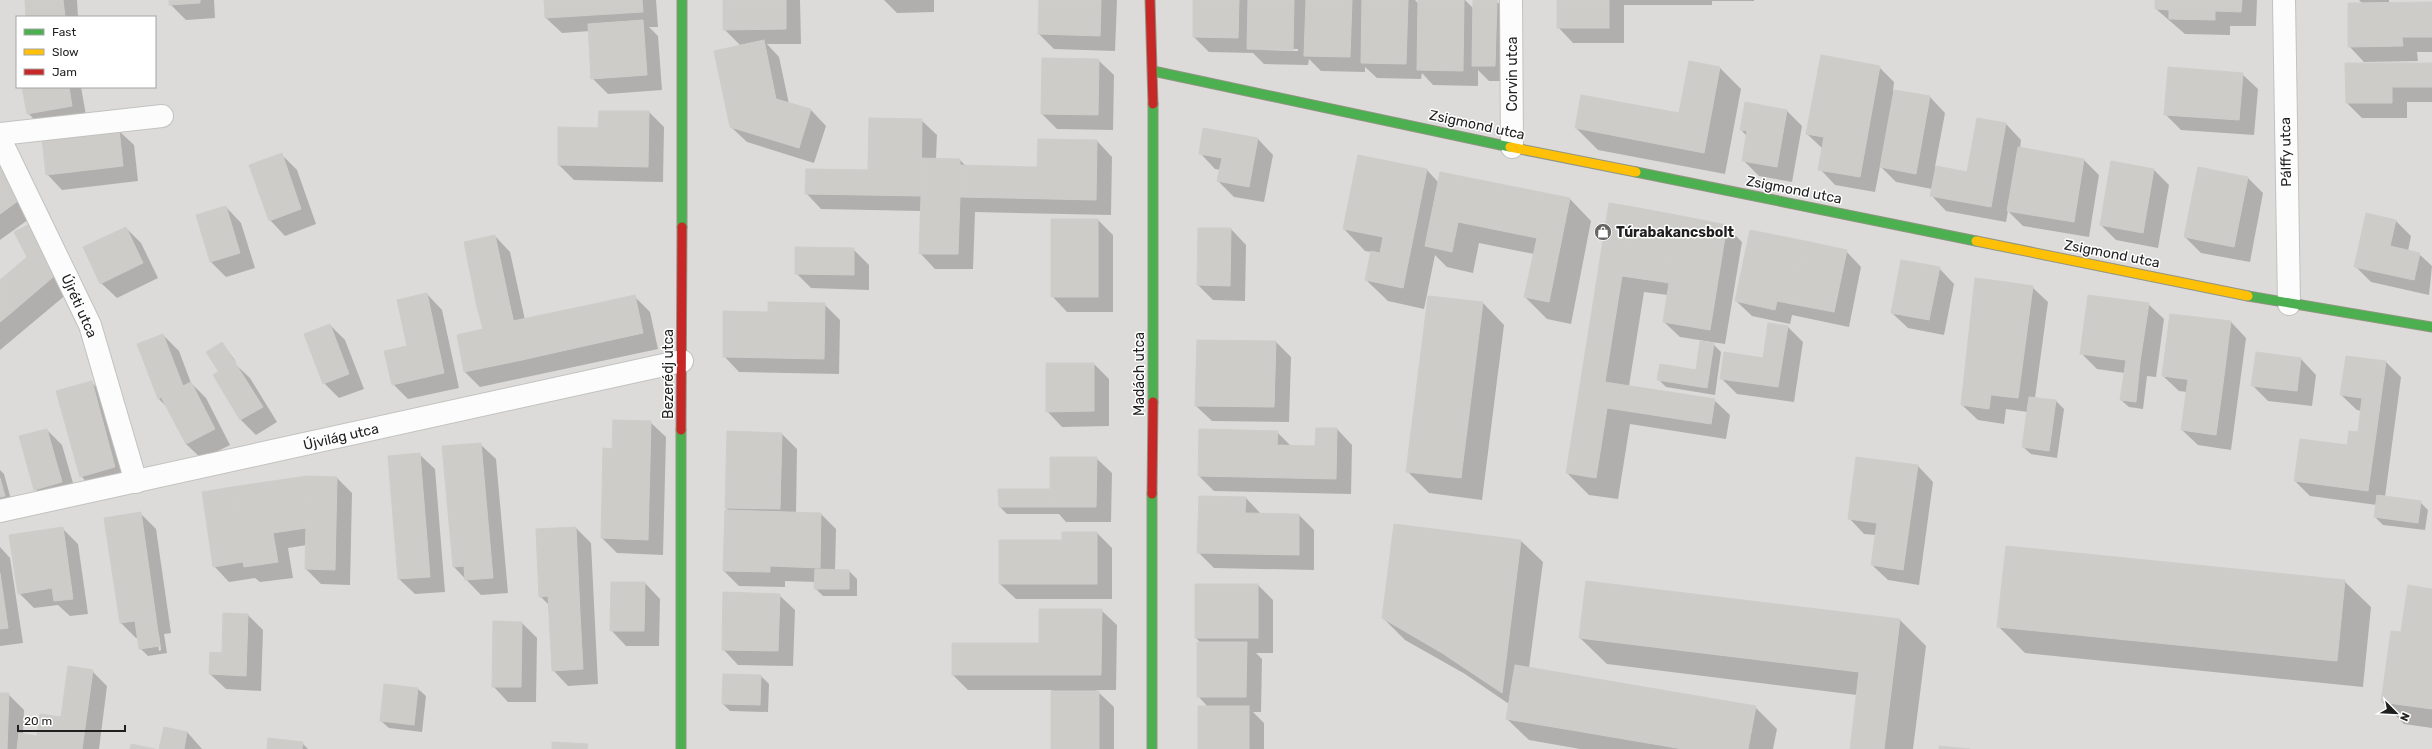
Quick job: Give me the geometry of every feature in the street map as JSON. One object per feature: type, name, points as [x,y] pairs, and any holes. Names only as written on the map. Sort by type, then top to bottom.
[{"type":"street","name":"Bezerédj utca","points":[[681,749],[682,0]]},
{"type":"street","name":"Madách utca","points":[[1150,0],[1153,71],[1152,749]]},
{"type":"street","name":"Corvin utca","points":[[1511,0],[1512,147]]},
{"type":"street","name":"Pálffy utca","points":[[2284,0],[2289,304]]},
{"type":"street","name":"Zsigmond utca","points":[[1153,71],[1512,147],[2289,304],[2432,327]]},
{"type":"street","points":[[0,134],[162,116]]},
{"type":"street","name":"Újréti utca","points":[[0,139],[90,325],[136,482]]},
{"type":"street","name":"Újvilág utca","points":[[0,511],[682,361]]},
{"type":"shaded area","points":[[0,0],[2432,0],[2432,749],[0,749]]},
{"type":"building","points":[[25,0],[63,0],[65,16],[26,16]]},
{"type":"building","points":[[169,0],[200,0],[200,3],[169,5]]},
{"type":"building","points":[[544,0],[642,0],[643,12],[545,18]]},
{"type":"building","points":[[723,0],[786,0],[786,29],[723,30]]},
{"type":"building","points":[[1039,0],[1101,0],[1100,36],[1038,34]]},
{"type":"building","points":[[1193,0],[1239,0],[1238,38],[1193,37]]},
{"type":"building","points":[[1248,0],[1294,0],[1293,50],[1247,49]]},
{"type":"building","points":[[1306,0],[1352,0],[1350,57],[1304,56]]},
{"type":"building","points":[[1362,0],[1408,0],[1406,64],[1361,63]]},
{"type":"building","points":[[1418,0],[1464,0],[1463,71],[1417,70]]},
{"type":"building","points":[[1473,0],[1497,0],[1495,66],[1472,66]]},
{"type":"building","points":[[1557,0],[1609,0],[1609,28],[1557,28]]},
{"type":"building","points":[[2155,0],[2242,0],[2241,12],[2215,11],[2215,20],[2169,19],[2169,10],[2155,9]]},
{"type":"building","points":[[2432,2],[2432,37],[2402,37],[2403,46],[2348,47],[2348,3]]},
{"type":"building","points":[[643,20],[647,75],[591,79],[588,24]]},
{"type":"building","points":[[764,40],[776,99],[811,109],[799,148],[730,127],[714,51]]},
{"type":"building","points":[[1821,55],[1880,66],[1860,177],[1818,170],[1824,137],[1806,134]]},
{"type":"building","points":[[1042,58],[1099,59],[1098,115],[1041,114]]},
{"type":"building","points":[[1689,61],[1720,67],[1704,153],[1575,128],[1581,95],[1679,113]]},
{"type":"building","points":[[2345,63],[2432,63],[2432,87],[2392,87],[2392,103],[2346,103]]},
{"type":"building","points":[[2168,67],[2243,73],[2239,120],[2164,115]]},
{"type":"building","points":[[22,88],[69,88],[72,106],[27,114]]},
{"type":"building","points":[[1894,90],[1930,96],[1916,174],[1880,167]]},
{"type":"building","points":[[1745,102],[1787,110],[1777,167],[1742,161],[1747,131],[1740,130]]},
{"type":"building","points":[[599,111],[649,111],[648,167],[558,165],[558,127],[598,128]]},
{"type":"building","points":[[869,118],[922,119],[921,196],[805,194],[806,169],[868,170]]},
{"type":"building","points":[[1977,118],[2006,123],[1991,207],[1930,196],[1936,166],[1967,172]]},
{"type":"building","points":[[1203,128],[1258,138],[1249,187],[1217,181],[1222,158],[1199,154]]},
{"type":"building","points":[[119,129],[123,166],[46,175],[42,138]]},
{"type":"building","points":[[1038,139],[1097,140],[1096,200],[960,197],[960,165],[1037,167]]},
{"type":"building","points":[[2018,147],[2084,159],[2074,222],[2007,211]]},
{"type":"building","points":[[282,153],[301,209],[269,221],[249,165]]},
{"type":"building","points":[[1358,155],[1427,169],[1403,288],[1365,280],[1371,251],[1380,253],[1383,237],[1343,229]]},
{"type":"building","points":[[921,158],[960,159],[960,197],[921,196]]},
{"type":"building","points":[[2111,161],[2154,169],[2143,233],[2100,225]]},
{"type":"building","points":[[0,167],[22,198],[0,214]]},
{"type":"building","points":[[2198,167],[2248,177],[2234,247],[2184,237]]},
{"type":"building","points":[[1440,172],[1570,198],[1549,302],[1524,297],[1537,238],[1458,222],[1452,252],[1425,246]]},
{"type":"building","points":[[921,196],[960,197],[958,254],[919,254]]},
{"type":"building","points":[[1609,203],[1633,207],[1605,382],[1611,383],[1596,478],[1566,473]]},
{"type":"building","points":[[226,206],[240,253],[210,262],[196,215]]},
{"type":"building","points":[[1633,207],[1676,215],[1663,282],[1622,276]]},
{"type":"building","points":[[2366,213],[2396,220],[2390,246],[2420,253],[2414,280],[2354,267]]},
{"type":"building","points":[[1676,215],[1727,225],[1710,330],[1663,322],[1669,283],[1663,282]]},
{"type":"building","points":[[1051,219],[1098,219],[1098,297],[1051,297]]},
{"type":"building","points":[[34,222],[59,272],[11,313],[0,299],[0,280],[27,257],[14,232]]},
{"type":"building","points":[[126,227],[143,263],[100,284],[83,247]]},
{"type":"building","points":[[1198,228],[1231,228],[1230,286],[1197,285]]},
{"type":"building","points":[[1750,230],[1805,241],[1792,304],[1777,301],[1775,310],[1735,301]]},
{"type":"building","points":[[495,235],[509,301],[477,307],[464,242]]},
{"type":"building","points":[[1805,241],[1847,250],[1834,312],[1792,304]]},
{"type":"building","points":[[795,247],[854,248],[854,275],[795,274]]},
{"type":"building","points":[[1901,260],[1940,267],[1929,320],[1891,313]]},
{"type":"building","points":[[1975,278],[2006,282],[1989,409],[1961,405]]},
{"type":"building","points":[[2006,282],[2033,286],[2018,398],[1991,395]]},
{"type":"building","points":[[427,293],[444,373],[392,385],[384,351],[407,346],[397,300]]},
{"type":"building","points":[[635,295],[643,333],[602,342],[594,304]]},
{"type":"building","points":[[2088,295],[2149,303],[2140,362],[2080,354]]},
{"type":"building","points":[[1428,296],[1483,302],[1461,478],[1406,472]]},
{"type":"building","points":[[0,299],[11,313],[0,322]]},
{"type":"building","points":[[509,301],[522,360],[464,372],[457,335],[483,329],[477,307]]},
{"type":"building","points":[[768,302],[825,303],[824,359],[723,357],[723,311],[768,312]]},
{"type":"building","points":[[594,304],[602,342],[522,360],[513,321]]},
{"type":"building","points":[[2170,314],[2231,321],[2223,384],[2162,376]]},
{"type":"building","points":[[1768,323],[1788,326],[1778,387],[1720,379],[1724,352],[1763,358]]},
{"type":"building","points":[[330,324],[349,374],[323,384],[304,334]]},
{"type":"building","points":[[163,334],[183,386],[158,399],[137,344]]},
{"type":"building","points":[[1197,340],[1276,341],[1274,407],[1195,406]]},
{"type":"building","points":[[1700,341],[1714,343],[1707,388],[1657,380],[1660,364],[1696,370]]},
{"type":"building","points":[[222,342],[234,361],[219,372],[206,352]]},
{"type":"building","points":[[2256,352],[2301,358],[2297,391],[2251,386]]},
{"type":"building","points":[[2346,356],[2386,361],[2376,434],[2358,432],[2362,398],[2340,395]]},
{"type":"building","points":[[2126,360],[2140,362],[2136,402],[2120,400]]},
{"type":"building","points":[[234,361],[263,407],[240,420],[213,375]]},
{"type":"building","points":[[1046,363],[1094,363],[1094,411],[1046,412]]},
{"type":"building","points":[[2188,379],[2223,384],[2216,435],[2181,430]]},
{"type":"building","points":[[92,381],[115,467],[80,477],[56,391]]},
{"type":"building","points":[[191,382],[215,429],[186,444],[161,397]]},
{"type":"building","points":[[1611,383],[1715,399],[1711,424],[1607,408]]},
{"type":"building","points":[[2029,397],[2056,400],[2049,451],[2022,447]]},
{"type":"building","points":[[613,420],[651,421],[648,540],[601,538],[603,448],[612,449]]},
{"type":"building","points":[[1316,428],[1337,428],[1336,479],[1198,476],[1199,429],[1278,431],[1277,445],[1315,446]]},
{"type":"building","points":[[47,429],[62,482],[34,490],[19,436]]},
{"type":"building","points":[[727,431],[782,433],[780,509],[725,508]]},
{"type":"building","points":[[2349,431],[2376,434],[2368,491],[2294,481],[2300,439],[2347,445]]},
{"type":"building","points":[[481,443],[493,578],[465,580],[464,566],[453,567],[442,446]]},
{"type":"building","points":[[420,453],[430,577],[398,579],[388,456]]},
{"type":"building","points":[[1050,457],[1097,457],[1096,507],[1050,507]]},
{"type":"building","points":[[1856,457],[1918,465],[1903,570],[1871,565],[1877,523],[1848,519]]},
{"type":"building","points":[[307,476],[337,477],[335,570],[305,569]]},
{"type":"building","points":[[307,476],[306,528],[273,533],[278,562],[244,567],[232,487]]},
{"type":"building","points":[[0,478],[5,496],[0,497]]},
{"type":"building","points":[[232,487],[243,562],[213,567],[202,492]]},
{"type":"building","points":[[998,489],[1050,489],[1050,507],[999,507]]},
{"type":"building","points":[[2377,495],[2421,501],[2418,523],[2374,517]]},
{"type":"building","points":[[1199,496],[1246,497],[1245,513],[1299,514],[1299,555],[1197,553]]},
{"type":"building","points":[[725,510],[821,513],[820,568],[770,566],[770,572],[723,571]]},
{"type":"building","points":[[141,512],[156,618],[120,623],[104,518]]},
{"type":"building","points":[[1394,524],[1521,540],[1502,693],[1442,653],[1382,618]]},
{"type":"building","points":[[63,527],[73,599],[54,601],[52,588],[18,594],[9,535]]},
{"type":"building","points":[[576,527],[580,613],[549,615],[548,596],[539,597],[536,529]]},
{"type":"building","points":[[1062,532],[1097,532],[1097,584],[999,584],[999,540],[1062,540]]},
{"type":"building","points":[[2006,546],[2345,580],[2337,661],[1997,627]]},
{"type":"building","points":[[815,569],[849,570],[849,589],[814,589]]},
{"type":"building","points":[[0,573],[8,628],[0,629]]},
{"type":"building","points":[[1586,581],[1900,619],[1884,749],[1850,749],[1859,672],[1579,638]]},
{"type":"building","points":[[611,582],[645,582],[644,631],[610,631]]},
{"type":"building","points":[[1195,584],[1258,584],[1258,638],[1195,638]]},
{"type":"building","points":[[2408,585],[2432,589],[2432,709],[2381,702],[2391,631],[2401,632]]},
{"type":"building","points":[[723,592],[780,594],[778,651],[722,650]]},
{"type":"building","points":[[1039,609],[1102,609],[1101,675],[1012,675],[1013,643],[1039,643]]},
{"type":"building","points":[[223,613],[248,614],[246,676],[209,674],[210,652],[222,653]]},
{"type":"building","points":[[580,613],[583,669],[552,671],[549,615]]},
{"type":"building","points":[[156,618],[160,646],[139,649],[135,621]]},
{"type":"building","points":[[493,621],[522,622],[521,687],[492,687]]},
{"type":"building","points":[[1197,642],[1247,642],[1246,697],[1197,697]]},
{"type":"building","points":[[952,643],[1013,643],[1012,675],[952,675]]},
{"type":"building","points":[[1515,665],[1756,706],[1748,749],[1683,749],[1506,719]]},
{"type":"building","points":[[68,666],[93,670],[82,749],[17,749],[19,733],[37,736],[40,714],[61,717]]},
{"type":"building","points":[[723,674],[761,675],[760,705],[722,704]]},
{"type":"building","points":[[384,684],[418,688],[414,725],[380,721]]},
{"type":"building","points":[[1051,691],[1099,691],[1099,749],[1051,749]]},
{"type":"building","points":[[0,693],[9,693],[7,749],[0,749]]},
{"type":"building","points":[[1198,706],[1249,706],[1249,749],[1198,749]]},
{"type":"building","points":[[164,727],[187,732],[184,749],[159,749]]},
{"type":"building","points":[[268,738],[303,742],[302,749],[267,749]]},
{"type":"building","points":[[552,742],[588,744],[587,749],[552,749]]},
{"type":"building","points":[[131,744],[155,749],[130,749]]},
{"type":"building","points":[[1939,746],[1970,749],[1939,749]]},
{"type":"traffic: fast","points":[[682,0],[682,227]]},
{"type":"traffic: fast","points":[[1153,71],[1510,147]]},
{"type":"traffic: fast","points":[[1153,104],[1153,402]]},
{"type":"traffic: fast","points":[[1636,172],[1976,241]]},
{"type":"traffic: fast","points":[[2248,296],[2432,327]]},
{"type":"traffic: fast","points":[[681,430],[681,749]]},
{"type":"traffic: fast","points":[[1152,494],[1152,749]]},
{"type":"traffic: slow","points":[[1510,147],[1636,172]]},
{"type":"traffic: slow","points":[[1976,241],[2248,296]]},
{"type":"traffic: jam","points":[[1150,0],[1153,104]]},
{"type":"traffic: jam","points":[[681,430],[682,227]]},
{"type":"traffic: jam","points":[[1152,494],[1153,402]]},
{"type":"place","name":"Túrabakancsbolt","points":[[1603,232]]}]
